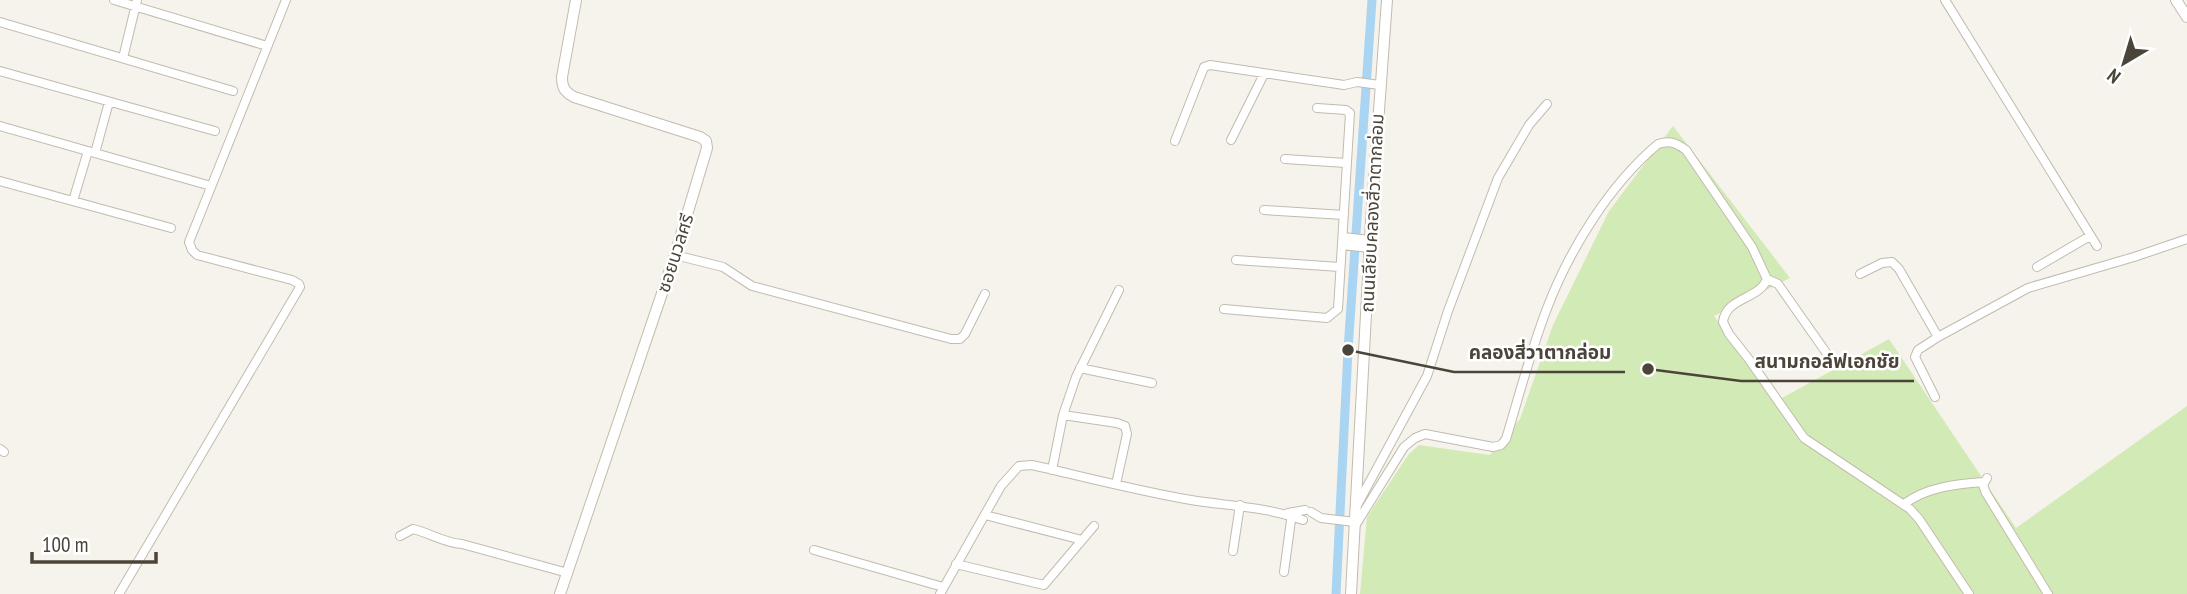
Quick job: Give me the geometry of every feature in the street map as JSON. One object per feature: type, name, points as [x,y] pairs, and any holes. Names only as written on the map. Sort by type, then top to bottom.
[{"type":"street","points":[[114,0],[137,3],[267,46]]},
{"type":"street","points":[[119,594],[300,287],[292,280],[198,256],[189,242],[286,0]]},
{"type":"street","name":"ซอยนวลศรี","points":[[560,594],[675,255],[707,148],[706,141],[699,137],[574,97],[567,92],[562,86],[562,77],[576,0]]},
{"type":"street","name":"ถนนเลียบคลองสี่วาตากล่อม","points":[[1351,594],[1376,84],[1387,0]]},
{"type":"street","points":[[1945,0],[2097,246]]},
{"type":"street","points":[[2176,0],[2187,17]]},
{"type":"street","points":[[123,58],[137,3]]},
{"type":"street","points":[[0,22],[233,91]]},
{"type":"street","points":[[1175,141],[1204,67],[1210,65],[1344,85],[1357,82],[1376,84]]},
{"type":"street","points":[[0,71],[215,131]]},
{"type":"street","points":[[1231,140],[1264,74]]},
{"type":"street","points":[[73,201],[110,102]]},
{"type":"street","points":[[1356,508],[1427,376],[1452,299],[1498,178],[1529,125],[1547,104]]},
{"type":"street","points":[[1224,309],[1327,318],[1338,309],[1340,267],[1347,241],[1344,215],[1350,113],[1346,110],[1317,108]]},
{"type":"street","points":[[0,126],[211,186]]},
{"type":"street","points":[[814,550],[941,590],[1001,486],[1019,466],[1032,465],[1191,500],[1240,505],[1355,524],[1404,447],[1415,438],[1425,434],[1493,447],[1501,445],[1506,439],[1545,312],[1578,243],[1616,188],[1658,144],[1666,141],[1686,150],[1752,247],[1767,279],[1778,284],[1830,358]]},
{"type":"street","points":[[1285,159],[1346,163]]},
{"type":"street","points":[[0,181],[171,228]]},
{"type":"street","points":[[1264,210],[1344,215]]},
{"type":"street","points":[[2037,267],[2090,236]]},
{"type":"street","points":[[1935,397],[1915,357],[1918,351],[1938,337],[2028,288],[2187,239]]},
{"type":"street","points":[[1347,241],[1367,244]]},
{"type":"street","points":[[675,255],[723,267],[752,286],[951,339],[960,339],[965,334],[985,294]]},
{"type":"street","points":[[1236,260],[1340,267]]},
{"type":"street","points":[[1860,274],[1881,263],[1892,262],[1905,279],[1938,337]]},
{"type":"street","points":[[1767,279],[1764,286],[1729,307],[1723,318],[1729,334],[1804,438],[1904,504],[1919,519],[1969,594]]},
{"type":"street","points":[[1052,470],[1063,415],[1080,368],[1119,290]]},
{"type":"street","points":[[1080,368],[1152,383]]},
{"type":"street","points":[[1063,415],[1125,426],[1127,434],[1116,484]]},
{"type":"street","points":[[1904,504],[1932,489],[1985,480],[1986,493],[2048,594]]},
{"type":"street","points":[[1233,551],[1240,505]]},
{"type":"street","points":[[1284,572],[1289,514]]},
{"type":"street","points":[[985,515],[1082,540]]},
{"type":"street","points":[[956,565],[1044,585],[1094,526]]},
{"type":"street","points":[[400,536],[413,528],[436,535],[450,543],[568,573]]},
{"type":"green space","points":[[1673,126],[1790,278],[1714,316],[1782,398],[1889,339],[2016,528],[2187,406],[2187,594],[1360,594],[1367,517],[1408,455],[1419,445],[1490,455],[1520,419],[1553,325],[1609,211]]},
{"type":"waterway","points":[[1336,594],[1348,350],[1372,0]]},
{"type":"place","name":"คลองสี่วาตากล่อม","points":[[1348,350]]},
{"type":"place","name":"สนามกอล์ฟเอกชัย","points":[[1648,369]]}]
